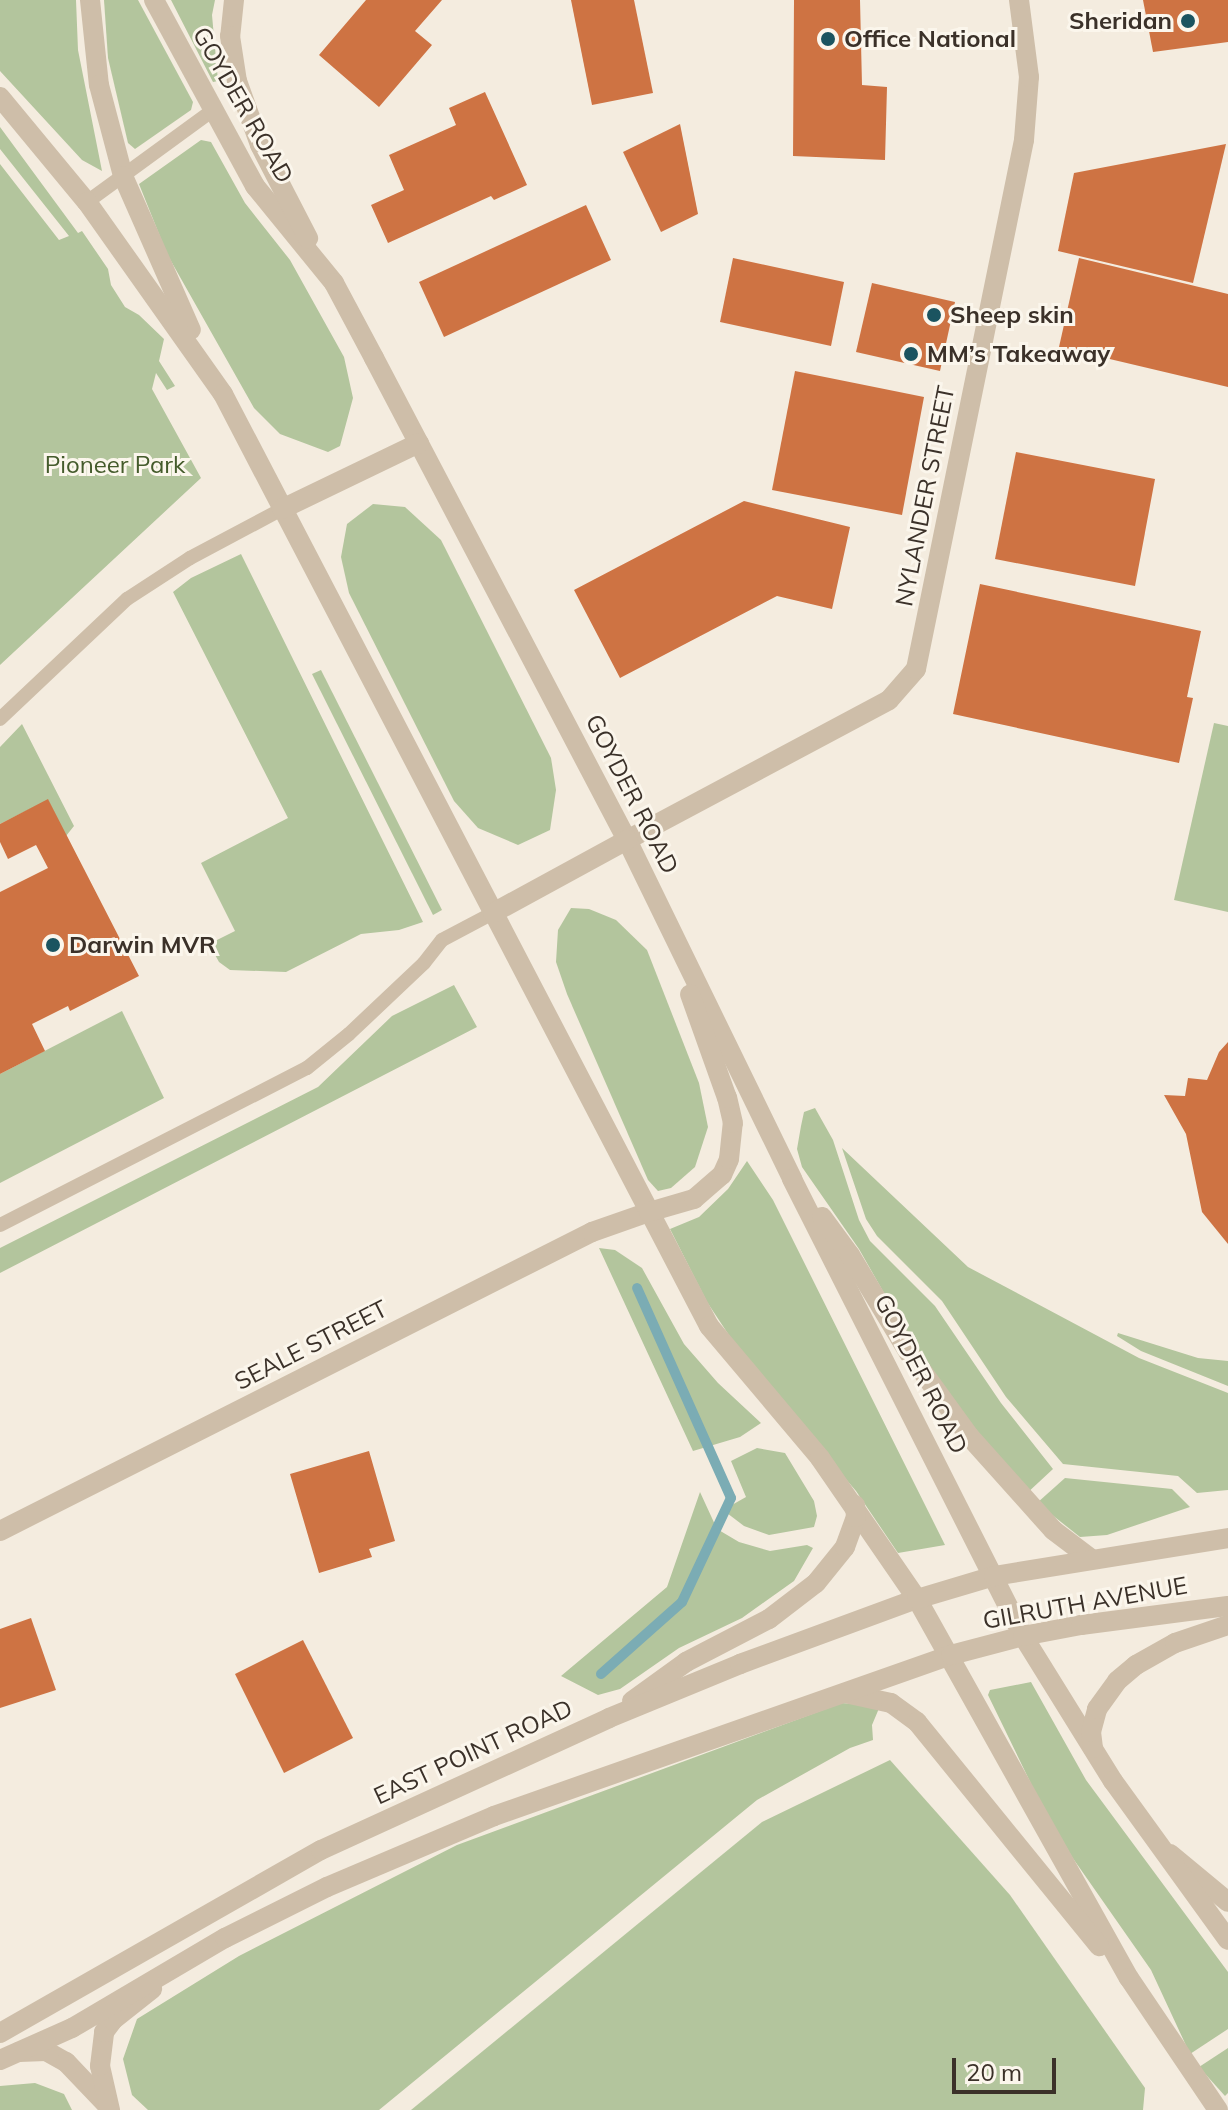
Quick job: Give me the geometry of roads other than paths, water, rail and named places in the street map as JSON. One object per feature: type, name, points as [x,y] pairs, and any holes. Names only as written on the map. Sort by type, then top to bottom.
[{"type":"street","points":[[90,0],[99,85],[123,176],[152,249],[282,509],[709,1326],[820,1458],[917,1599],[1129,1978],[1218,2110]]},
{"type":"street","name":"GOYDER ROAD","points":[[154,0],[255,186],[334,283],[627,840],[792,1179],[1023,1636],[1093,1748],[1161,1846]]},
{"type":"street","points":[[234,0],[232,58],[249,116],[274,174],[334,283]]},
{"type":"street","name":"NYLANDER STREET","points":[[493,913],[889,700],[916,669],[1026,128],[1029,77],[1019,0]]},
{"type":"street","points":[[0,97],[87,202],[223,394]]},
{"type":"street","points":[[282,509],[419,443]]},
{"type":"street","name":"SEALE STREET","points":[[0,1531],[592,1232],[686,1202],[708,1189],[729,1159],[733,1123],[727,1098],[653,892]]},
{"type":"street","points":[[792,1179],[850,1255],[909,1353],[969,1436],[1053,1530],[1090,1558]]},
{"type":"street","points":[[609,1718],[665,1675],[769,1619],[816,1583],[845,1547],[856,1517],[855,1505]]},
{"type":"street","name":"GILRUTH AVENUE","points":[[994,1576],[1228,1538]]},
{"type":"street","name":"EAST POINT ROAD","points":[[0,2033],[321,1850],[609,1718],[740,1664],[917,1599],[994,1576]]},
{"type":"street","name":"GILRUTH AVENUE","points":[[951,1655],[1023,1636],[1136,1616],[1228,1606]]},
{"type":"street","points":[[1093,1748],[1091,1732],[1097,1709],[1117,1681],[1136,1665],[1175,1643],[1228,1625]]},
{"type":"street","points":[[10,2056],[72,2028],[225,1938],[426,1842],[634,1764],[951,1655]]},
{"type":"street","points":[[843,1693],[891,1703],[917,1722],[1129,1978]]},
{"type":"street","points":[[1161,1846],[1228,1902]]},
{"type":"street","points":[[1161,1846],[1228,1940]]},
{"type":"street","points":[[109,2110],[100,2066],[104,2032],[113,2020],[180,1966]]},
{"type":"street","points":[[10,2056],[46,2051],[66,2062],[88,2081],[109,2110]]},
{"type":"lane","points":[[87,202],[212,111]]},
{"type":"lane","points":[[0,719],[127,599],[190,558],[282,509]]},
{"type":"lane","points":[[0,1225],[307,1068],[349,1034],[424,963],[442,940],[493,913]]},
{"type":"waterway","points":[[601,1674],[682,1602],[731,1498],[637,1288]]},
{"type":"place","name":"Sheridan","points":[[1188,21]]},
{"type":"place","name":"Office National","points":[[828,39]]},
{"type":"place","name":"Sheep skin","points":[[934,315]]},
{"type":"place","name":"MM’s Takeaway","points":[[911,354]]},
{"type":"place","name":"Darwin MVR","points":[[53,945]]},
{"type":"park label","name":"Pioneer Park","points":[[115,465]]}]
